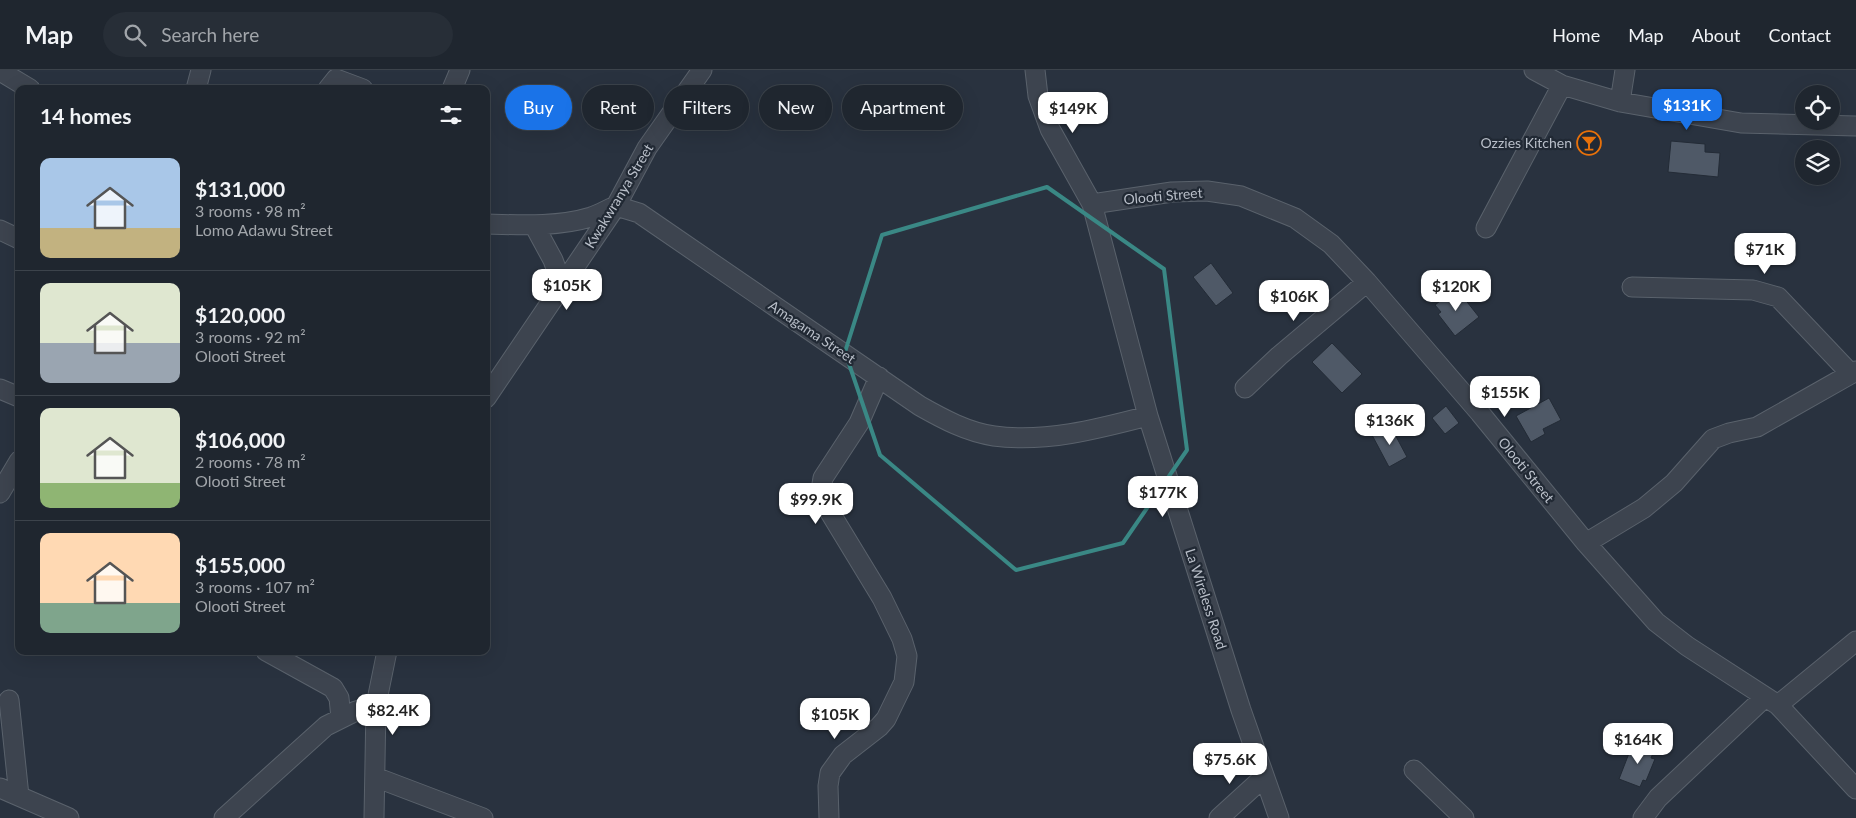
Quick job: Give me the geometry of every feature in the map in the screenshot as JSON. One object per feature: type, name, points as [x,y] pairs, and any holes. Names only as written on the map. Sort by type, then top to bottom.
[{"type":"street","points":[[197,85],[201,70]]},
{"type":"street","points":[[454,85],[460,70]]},
{"type":"street","name":"Kwakwranya Street","points":[[490,392],[563,287],[616,206],[647,148],[702,70]]},
{"type":"street","name":"La Wireless Road","points":[[1035,70],[1038,96],[1050,129],[1092,204],[1148,416],[1264,777],[1279,818]]},
{"type":"street","points":[[1534,70],[1562,85],[1620,102],[1741,122],[1856,126]]},
{"type":"street","points":[[1620,102],[1625,70]]},
{"type":"street","points":[[0,71],[23,85]]},
{"type":"street","points":[[331,85],[336,79],[352,85]]},
{"type":"street","points":[[1486,228],[1562,85]]},
{"type":"street","name":"Olooti Street","points":[[1092,204],[1172,192],[1207,191],[1241,196],[1295,218],[1331,244],[1367,282],[1480,413],[1586,543],[1656,622],[1772,701],[1856,789]]},
{"type":"street","points":[[490,224],[534,225],[591,217],[616,206]]},
{"type":"street","name":"Amagama Street","points":[[616,206],[639,213],[920,406],[952,424],[993,436],[1028,438],[1057,436],[1148,416]]},
{"type":"street","points":[[534,225],[553,260],[563,287]]},
{"type":"street","points":[[0,230],[15,237]]},
{"type":"street","points":[[1245,388],[1273,361],[1367,282]]},
{"type":"street","points":[[1586,543],[1644,508],[1667,490],[1713,439],[1756,427],[1853,373],[1778,297],[1752,290],[1632,287]]},
{"type":"street","points":[[829,818],[828,786],[830,773],[843,755],[879,727],[886,719],[904,682],[907,670],[907,656],[902,638],[890,614],[820,496],[822,478],[859,423],[878,377]]},
{"type":"street","points":[[0,389],[15,395]]},
{"type":"street","points":[[0,493],[15,468]]},
{"type":"street","points":[[1642,818],[1665,791],[1772,701],[1856,641]]},
{"type":"street","points":[[273,655],[333,688],[339,698],[341,718]]},
{"type":"street","points":[[374,818],[376,704],[386,655]]},
{"type":"street","points":[[9,700],[19,796]]},
{"type":"street","points":[[224,818],[326,726],[376,704]]},
{"type":"street","points":[[1414,770],[1464,818]]},
{"type":"street","points":[[375,777],[483,818]]},
{"type":"street","points":[[1219,818],[1264,777]]},
{"type":"street","points":[[0,788],[69,818]]},
{"type":"highlighted area","points":[[1047,187],[1164,269],[1187,450],[1123,543],[1016,570],[880,455],[845,352],[882,235]]},
{"type":"building","points":[[1671,141],[1705,144],[1705,152],[1720,153],[1718,177],[1668,172]]},
{"type":"building","points":[[1211,263],[1233,293],[1216,306],[1193,277]]},
{"type":"building","points":[[1456,288],[1479,317],[1455,336],[1438,314],[1441,312],[1435,305]]},
{"type":"building","points":[[1332,343],[1362,374],[1342,393],[1312,362]]},
{"type":"building","points":[[1549,398],[1561,420],[1543,429],[1545,434],[1531,442],[1516,416]]},
{"type":"building","points":[[1446,406],[1459,423],[1445,434],[1432,418]]},
{"type":"building","points":[[1390,425],[1407,457],[1389,467],[1372,435]]},
{"type":"building","points":[[1633,743],[1654,751],[1651,758],[1655,759],[1646,781],[1643,780],[1640,787],[1619,779]]},
{"type":"place","name":"Ozzies Kitchen","points":[[1589,143]]}]
